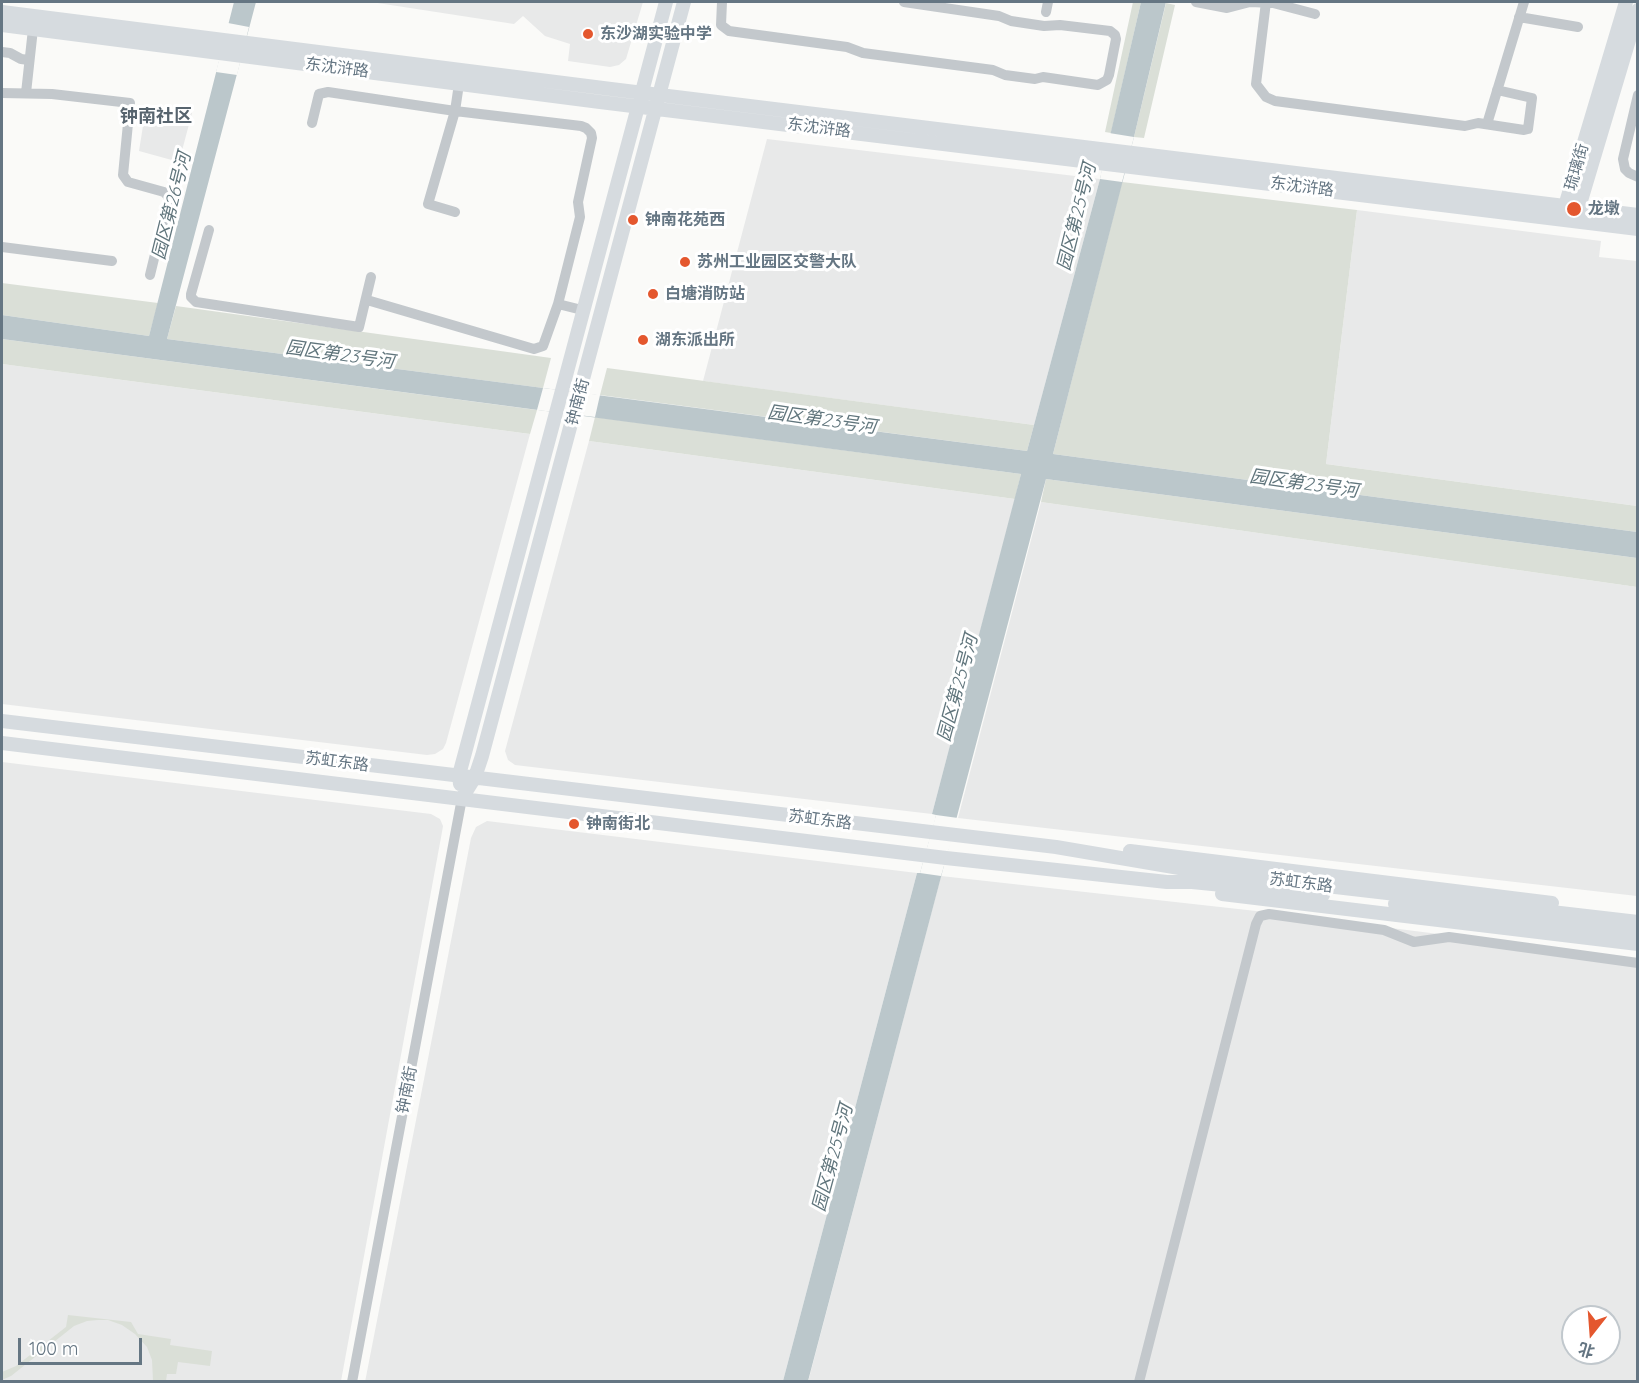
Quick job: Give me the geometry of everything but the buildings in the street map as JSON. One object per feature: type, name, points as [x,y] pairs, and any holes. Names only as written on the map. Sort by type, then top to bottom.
[{"type":"main road","name":"钟南街","points":[[462,798],[459,776],[638,99],[666,2]]},
{"type":"main road","name":"钟南街","points":[[462,798],[476,777],[684,2]]},
{"type":"main road","name":"琉璃街","points":[[1573,222],[1580,207],[1630,25],[1626,2]]},
{"type":"main road","name":"琉璃街","points":[[1573,222],[1565,206],[1630,25],[1638,10]]},
{"type":"main road","name":"东沈浒路","points":[[2,12],[222,47],[638,99],[655,108],[1638,215]]},
{"type":"main road","name":"东沈浒路","points":[[2,25],[222,47]]},
{"type":"main road","name":"东沈浒路","points":[[244,50],[459,84],[638,99],[659,94],[1104,156]]},
{"type":"main road","name":"东沈浒路","points":[[1129,159],[1573,222],[1638,229]]},
{"type":"main road","name":"苏虹东路","points":[[2,721],[1056,847],[1197,871],[1557,918],[1638,932]]},
{"type":"main road","name":"苏虹东路","points":[[2,743],[946,858],[1167,882],[1192,882],[1557,918],[1638,922]]},
{"type":"main road","points":[[1056,847],[1094,847],[1638,913]]},
{"type":"main road","points":[[1167,882],[1190,890],[1638,944]]},
{"type":"street","points":[[722,2],[721,25],[729,31],[847,47],[863,53],[993,70],[1005,75],[1035,79],[1043,77],[1098,85],[1107,80],[1109,75],[1116,39],[1110,31],[1060,25],[1044,26],[1011,21],[999,16],[904,2]]},
{"type":"street","points":[[1196,2],[1227,8],[1249,2],[1266,2],[1315,14]]},
{"type":"street","points":[[1266,2],[1256,84],[1266,97],[1275,101],[1465,126],[1487,124],[1528,129],[1532,98],[1497,90]]},
{"type":"street","points":[[1487,124],[1524,2]]},
{"type":"street","points":[[1519,17],[1578,27]]},
{"type":"street","points":[[26,93],[33,29]]},
{"type":"street","points":[[2,52],[29,60]]},
{"type":"street","points":[[455,212],[428,204],[455,111],[459,84]]},
{"type":"street","points":[[312,123],[318,98],[323,92],[581,126],[591,133],[592,138],[578,202],[580,217],[558,304],[546,343],[543,346],[534,349],[367,300]]},
{"type":"street","points":[[2,93],[26,93],[130,103],[123,175],[128,182],[164,192],[169,197],[150,275]]},
{"type":"street","points":[[1638,94],[1623,159],[1625,169],[1638,177]]},
{"type":"street","points":[[209,230],[191,294],[196,302],[359,327],[371,277]]},
{"type":"street","points":[[2,247],[112,261]]},
{"type":"street","points":[[558,304],[582,310]]},
{"type":"street","name":"钟南街","points":[[352,1382],[462,798]]},
{"type":"street","points":[[1138,1382],[1260,916],[1269,914],[1384,930],[1414,942],[1449,937],[1638,963]]},
{"type":"shaded area","points":[[234,2],[256,2],[167,339],[1027,451],[1100,179],[1141,2],[1166,2],[1053,454],[1637,532],[1637,558],[1046,479],[808,1381],[783,1381],[917,873],[920,873],[935,820],[936,815],[932,814],[1021,474],[2,339],[2,315],[149,336]]},
{"type":"shaded area","name":"东沙湖实验中学","points":[[371,2],[643,2],[626,59],[619,65],[610,67],[568,61],[570,44],[545,36],[523,16],[514,24]]},
{"type":"shaded area","points":[[1133,2],[1141,2],[1111,133],[1105,132]]},
{"type":"shaded area","points":[[1166,3],[1175,5],[1144,138],[1134,137]]},
{"type":"shaded area","points":[[146,107],[192,113],[179,162],[139,151]]},
{"type":"shaded area","points":[[767,139],[1100,179],[1034,425],[703,381]]},
{"type":"shaded area","points":[[1122,182],[1357,210],[1326,464],[1637,506],[1637,532],[1053,454]]},
{"type":"shaded area","points":[[1357,210],[1601,241],[1599,257],[1637,261],[1637,506],[1326,464]]},
{"type":"shaded area","points":[[2,283],[158,303],[149,336],[2,315]]},
{"type":"shaded area","points":[[176,306],[551,358],[543,388],[167,339]]},
{"type":"shaded area","points":[[2,339],[537,410],[530,434],[2,364]]},
{"type":"shaded area","points":[[2,364],[530,434],[443,749],[435,754],[427,755],[2,704]]},
{"type":"shaded area","points":[[607,368],[1034,425],[1027,451],[600,395]]},
{"type":"shaded area","points":[[595,417],[1021,474],[1015,499],[589,441]]},
{"type":"shaded area","points":[[589,441],[1015,499],[932,814],[515,765],[508,760],[505,751]]},
{"type":"shaded area","points":[[1046,479],[1637,558],[1637,587],[1041,502]]},
{"type":"shaded area","points":[[1041,502],[1637,587],[1637,896],[958,818]]},
{"type":"shaded area","points":[[2,762],[431,814],[440,819],[443,826],[442,832],[341,1381],[2,1382]]},
{"type":"shaded area","points":[[487,821],[917,873],[783,1381],[365,1382],[471,838],[476,827]]},
{"type":"shaded area","points":[[941,876],[1256,911],[1637,959],[1637,1381],[808,1382]]},
{"type":"shaded area","points":[[68,1315],[131,1322],[138,1334],[171,1339],[170,1345],[212,1351],[210,1366],[178,1362],[176,1374],[167,1374],[166,1381],[153,1381],[152,1360],[147,1347],[135,1334],[122,1325],[108,1320],[98,1320],[74,1326],[11,1376],[2,1380],[2,1372],[16,1366],[66,1327]]},
{"type":"pier","points":[[228,23],[249,27],[237,75],[216,72]]},
{"type":"pier","points":[[1109,133],[1134,137],[1122,182],[1100,179]]},
{"type":"pier","points":[[543,388],[600,395],[595,417],[537,410]]},
{"type":"pier","points":[[936,815],[958,818],[941,876],[920,873]]},
{"type":"place","name":"东沙湖实验中学","points":[[588,34]]},
{"type":"place","name":"龙墩","points":[[1574,209]]},
{"type":"place","name":"钟南花苑西","points":[[633,220]]},
{"type":"place","name":"苏州工业园区交警大队","points":[[685,262]]},
{"type":"place","name":"白塘消防站","points":[[653,294]]},
{"type":"place","name":"湖东派出所","points":[[643,340]]},
{"type":"place","name":"钟南街北","points":[[574,824]]},
{"type":"district","name":"钟南社区","points":[[156,117]]},
{"type":"water label","name":"园区第26号河","points":[[172,206]]},
{"type":"water label","name":"园区第25号河","points":[[1077,217]]},
{"type":"water label","name":"园区第23号河","points":[[340,355]]},
{"type":"water label","name":"园区第23号河","points":[[822,420]]},
{"type":"water label","name":"园区第23号河","points":[[1304,484]]},
{"type":"water label","name":"园区第25号河","points":[[958,688]]},
{"type":"water label","name":"园区第25号河","points":[[833,1158]]}]
